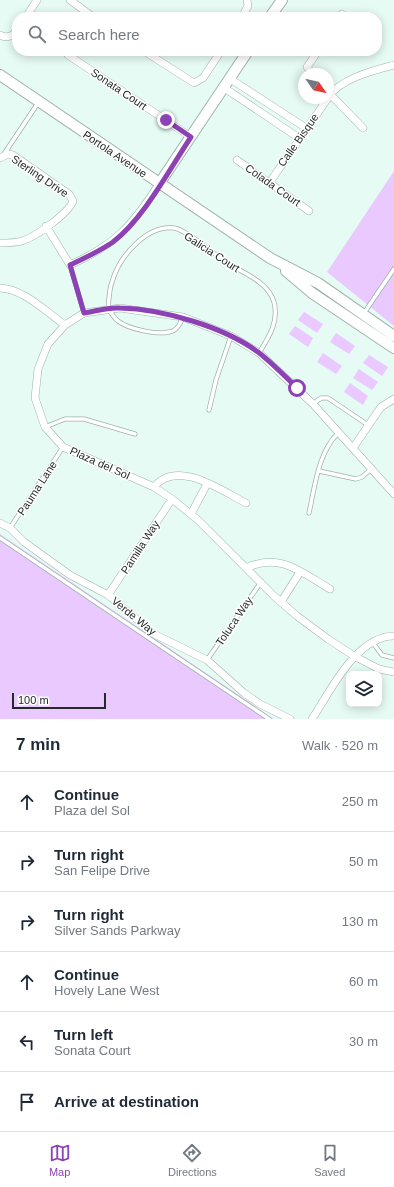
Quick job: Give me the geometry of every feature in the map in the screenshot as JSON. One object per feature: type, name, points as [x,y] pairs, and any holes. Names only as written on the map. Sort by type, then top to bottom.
[{"type":"main road","points":[[274,12],[282,0]]},
{"type":"main road","points":[[159,184],[244,56]]},
{"type":"main road","name":"Portola Avenue","points":[[0,75],[270,258],[312,293],[394,348]]},
{"type":"main road","name":"Portola Avenue","points":[[270,258],[318,283],[394,336]]},
{"type":"street","points":[[29,12],[37,0]]},
{"type":"street","points":[[70,0],[86,12]]},
{"type":"street","points":[[245,12],[248,6],[247,0]]},
{"type":"street","points":[[0,34],[4,37],[12,34]]},
{"type":"street","name":"Sonata Court","points":[[70,56],[191,137]]},
{"type":"street","points":[[152,56],[194,83],[203,78],[218,56]]},
{"type":"street","points":[[308,68],[315,56]]},
{"type":"street","name":"Calle Bisque","points":[[334,91],[357,76],[394,64]]},
{"type":"street","points":[[229,78],[306,128]]},
{"type":"street","points":[[224,87],[299,138]]},
{"type":"street","points":[[334,100],[364,128]]},
{"type":"street","name":"Calle Bisque","points":[[270,182],[322,104]]},
{"type":"street","points":[[273,121],[280,111]]},
{"type":"street","name":"Sterling Drive","points":[[2,156],[13,155],[69,194],[73,202],[69,209],[46,226]]},
{"type":"street","name":"Colada Court","points":[[237,160],[309,211]]},
{"type":"street","points":[[0,243],[21,241],[31,237],[46,226],[70,265],[90,256],[113,242],[132,224],[159,184]]},
{"type":"street","points":[[0,288],[8,289],[23,296],[65,325]]},
{"type":"street","name":"Plaza del Sol","points":[[394,494],[313,404],[259,353],[230,336],[183,317],[120,308],[84,313],[65,325],[48,344],[38,369],[34,398],[45,427],[64,447],[154,487],[172,499],[191,514],[282,602],[328,639],[354,656],[379,669],[394,672]]},
{"type":"street","points":[[353,448],[381,407],[394,398]]},
{"type":"street","points":[[154,487],[162,480],[175,475],[193,477],[246,503]]},
{"type":"street","points":[[191,514],[208,484]]},
{"type":"street","name":"Pamilla Way","points":[[108,595],[172,499]]},
{"type":"street","name":"Verde Way","points":[[0,523],[10,528],[24,542],[70,575],[108,595],[154,634],[207,660],[244,693],[260,704],[290,719]]},
{"type":"street","points":[[246,568],[259,562],[276,561],[300,572],[330,589]]},
{"type":"street","points":[[282,602],[300,572]]},
{"type":"street","points":[[312,719],[354,656],[372,643],[388,636],[394,636]]},
{"type":"lane","points":[[2,156],[39,102]]},
{"type":"lane","name":"Galicia Court","points":[[108,309],[112,281],[128,251],[149,232],[174,228],[198,241],[228,264],[261,282],[274,302],[276,320],[270,336],[259,353]]},
{"type":"lane","points":[[70,265],[84,313]]},
{"type":"lane","points":[[363,314],[394,269]]},
{"type":"lane","points":[[108,309],[118,321],[132,328],[160,333],[170,332],[179,327],[183,317]]},
{"type":"lane","points":[[209,410],[216,380],[230,336]]},
{"type":"lane","points":[[313,404],[321,398],[328,398],[368,425]]},
{"type":"lane","points":[[45,427],[65,420],[84,420],[135,434]]},
{"type":"lane","points":[[309,513],[326,446],[338,433]]},
{"type":"lane","name":"Pauma Lane","points":[[10,528],[64,447]]},
{"type":"lane","points":[[319,471],[356,479],[362,477],[371,469]]},
{"type":"lane","points":[[0,538],[269,719]]},
{"type":"lane","name":"Toluca Way","points":[[207,660],[261,582]]},
{"type":"lane","points":[[372,643],[382,655],[394,658]]},
{"type":"shaded area","points":[[394,171],[394,326],[327,272]]},
{"type":"shaded area","points":[[304,312],[323,324],[317,333],[298,320]]},
{"type":"shaded area","points":[[295,326],[313,338],[308,347],[289,334]]},
{"type":"shaded area","points":[[336,333],[355,346],[349,354],[330,342]]},
{"type":"shaded area","points":[[323,353],[342,366],[336,374],[317,362]]},
{"type":"shaded area","points":[[369,355],[388,367],[382,376],[363,363]]},
{"type":"shaded area","points":[[359,369],[378,382],[372,390],[353,378]]},
{"type":"shaded area","points":[[350,383],[368,396],[363,405],[344,392]]},
{"type":"shaded area","points":[[0,534],[274,719],[0,719]]},
{"type":"route","points":[[166,120],[191,137],[132,224],[113,242],[90,256],[70,265],[84,313],[120,308],[183,317],[244,343],[259,353],[297,388]]}]
